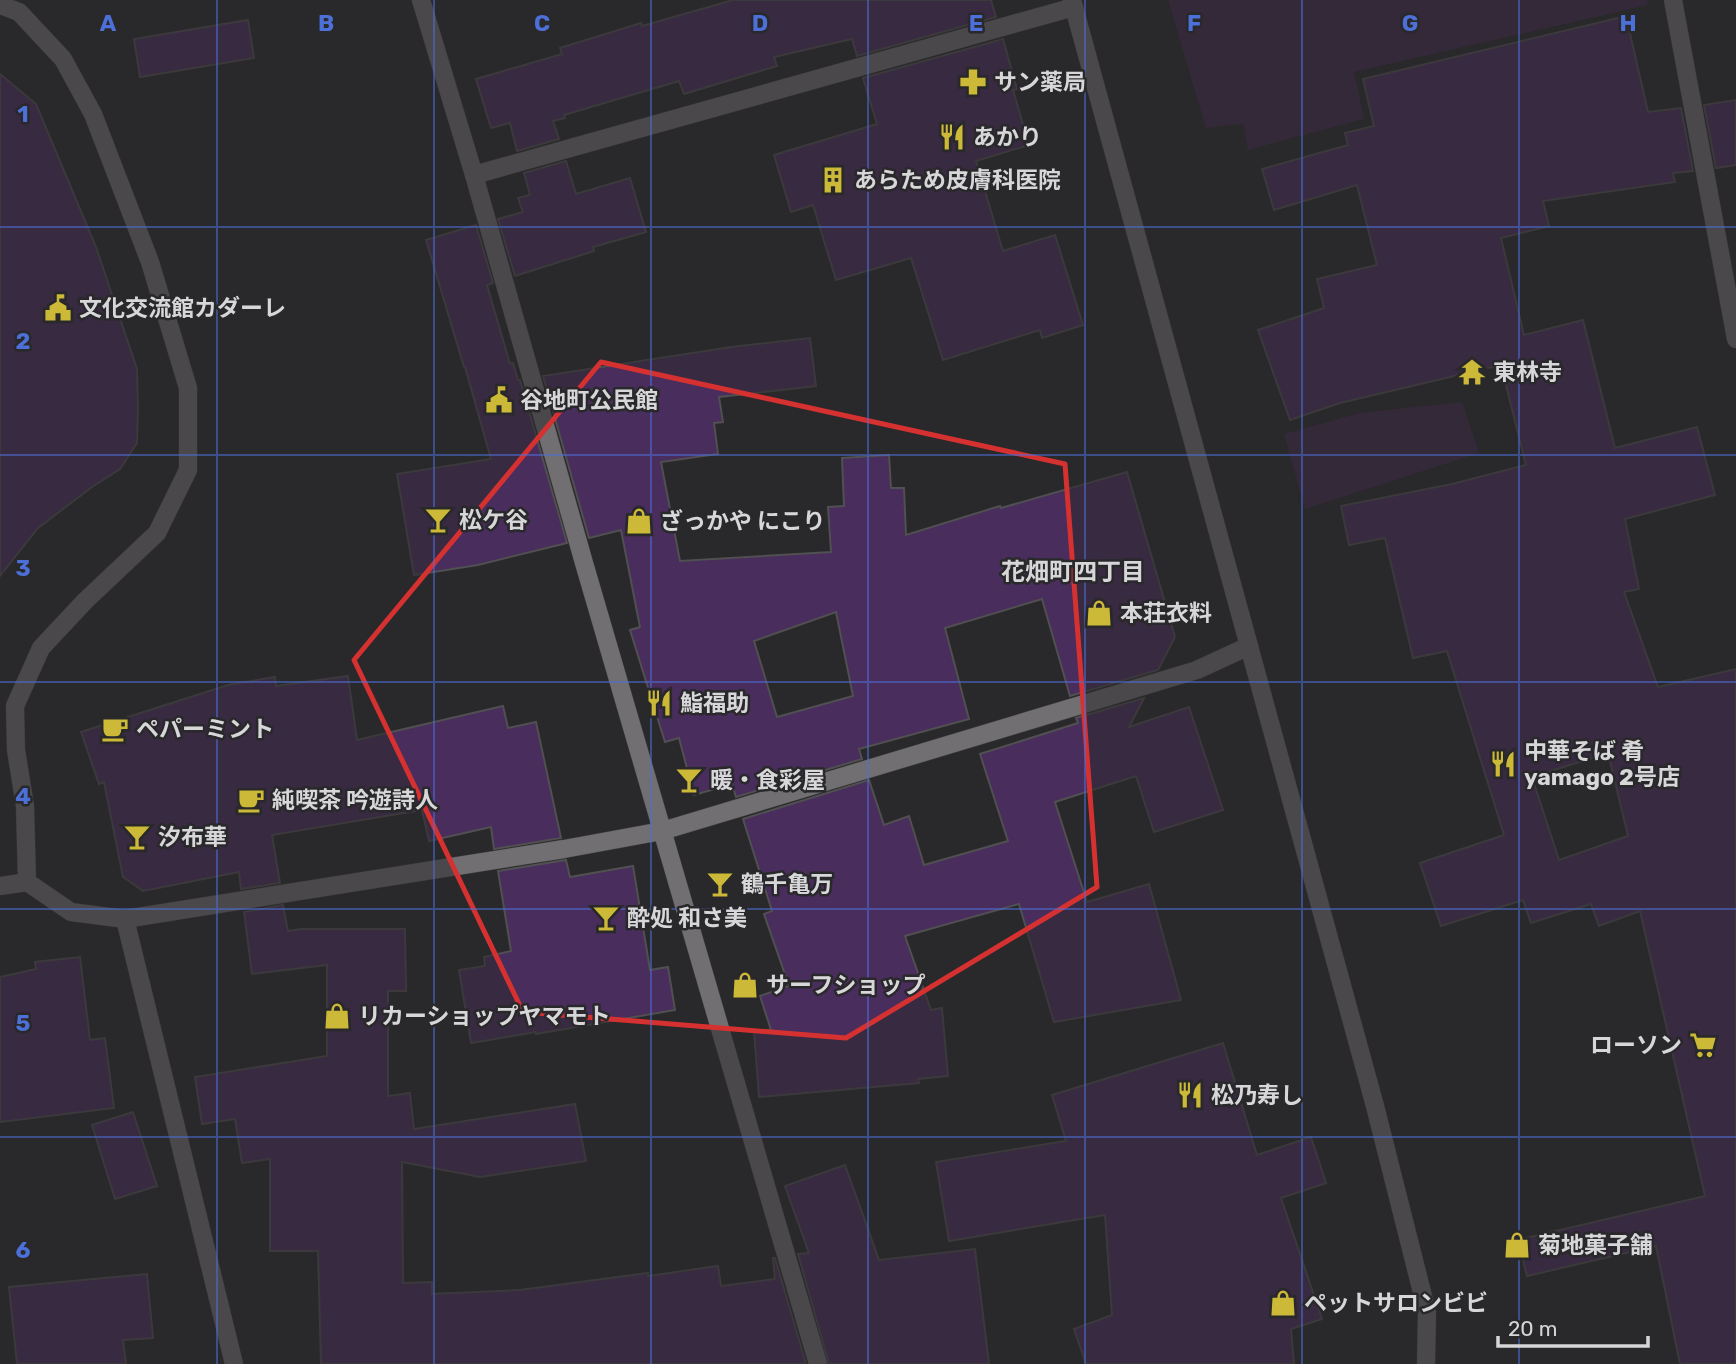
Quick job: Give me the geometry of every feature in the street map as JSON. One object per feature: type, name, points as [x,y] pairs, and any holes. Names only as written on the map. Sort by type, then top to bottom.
[{"type":"street","points":[[421,0],[818,1364]]},
{"type":"street","points":[[1673,0],[1736,339]]},
{"type":"street","points":[[474,175],[1073,3],[1372,1093],[1427,1312],[1426,1364]]},
{"type":"street","points":[[0,5],[19,12],[63,59],[93,114],[150,262],[188,388],[188,470],[157,533],[85,601],[41,648],[15,706],[16,750],[25,806],[27,881]]},
{"type":"street","points":[[0,886],[27,881],[71,912],[125,919],[662,831],[1197,670],[1249,646]]},
{"type":"street","points":[[125,919],[234,1364]]},
{"type":"highlighted area","points":[[601,362],[1065,464],[1097,887],[846,1038],[523,1012],[354,660]]},
{"type":"shaded area","points":[[1168,0],[1647,0],[1648,5],[1354,72],[1364,119],[1248,150],[1243,124],[1206,128]]},
{"type":"shaded area","points":[[1462,402],[1479,453],[1305,509],[1284,434],[1359,413]]},
{"type":"building","points":[[733,0],[991,0],[996,17],[857,56],[852,39],[774,57],[777,66],[684,94],[679,81],[564,115],[565,118],[553,121],[559,139],[517,151],[510,123],[491,128],[476,79],[562,54],[560,48],[641,23],[642,26]]},
{"type":"building","points":[[1626,16],[1648,112],[1681,108],[1693,171],[1673,173],[1675,182],[1543,201],[1549,226],[1501,238],[1524,335],[1583,320],[1615,448],[1697,427],[1715,495],[1625,519],[1639,589],[1624,592],[1658,687],[1736,669],[1736,1364],[1680,1364],[1656,1246],[1527,1276],[1518,1240],[1705,1196],[1640,911],[1599,926],[1591,904],[1531,923],[1523,900],[1441,926],[1420,863],[1504,835],[1447,651],[1413,658],[1385,538],[1349,545],[1341,506],[1452,484],[1526,465],[1501,365],[1340,403],[1290,420],[1258,330],[1324,308],[1317,279],[1377,265],[1357,185],[1274,210],[1262,169],[1348,145],[1345,133],[1374,126],[1363,79]],"holes":[[[1608,753],[1628,836],[1559,860],[1532,777]]]},
{"type":"building","points":[[248,20],[254,58],[140,77],[134,39]]},
{"type":"building","points":[[1003,39],[1017,89],[1013,90],[1029,145],[976,161],[1003,251],[1055,235],[1083,325],[1042,338],[1040,330],[943,360],[911,258],[836,280],[813,205],[791,212],[774,155],[877,124],[863,78]]},
{"type":"building","name":"文化交流館カダーレ","points":[[0,74],[36,104],[96,247],[137,369],[138,409],[137,443],[120,469],[38,528],[0,576]]},
{"type":"building","points":[[1736,100],[1736,165],[1716,168],[1704,105]]},
{"type":"building","points":[[566,161],[576,194],[630,178],[646,232],[593,247],[594,251],[515,276],[498,219],[523,212],[518,198],[530,195],[524,173]]},
{"type":"building","points":[[476,225],[493,283],[487,285],[510,364],[513,363],[520,380],[567,543],[478,565],[414,575],[397,474],[491,459],[426,240]]},
{"type":"building","points":[[810,338],[816,386],[719,397],[723,422],[714,423],[718,454],[661,462],[680,561],[831,552],[828,507],[844,506],[842,458],[889,455],[891,488],[904,488],[906,535],[1000,506],[1001,508],[1127,472],[1175,637],[1158,670],[1070,696],[1042,599],[945,628],[969,719],[859,749],[862,759],[736,797],[732,784],[694,795],[679,738],[665,742],[630,630],[640,627],[621,530],[589,538],[543,376],[731,347]],"holes":[[[836,612],[853,696],[777,717],[754,641]]]},
{"type":"building","points":[[348,676],[357,740],[503,706],[508,728],[536,722],[561,838],[494,849],[491,827],[429,841],[422,810],[272,835],[280,883],[241,889],[239,872],[143,891],[123,877],[104,782],[99,784],[81,732],[228,685],[275,677],[276,686]]},
{"type":"building","points":[[1144,698],[1129,727],[1189,707],[1223,810],[1154,832],[1136,776],[1055,802],[1087,902],[1149,884],[1181,1000],[1054,1022],[1019,904],[905,936],[931,1010],[942,1008],[948,1076],[918,1079],[919,1083],[759,1097],[754,1031],[771,1030],[760,996],[789,986],[764,914],[772,911],[743,819],[869,780],[884,825],[909,816],[924,865],[1008,841],[980,754],[1078,723],[1076,718]]},
{"type":"building","points":[[566,860],[570,877],[633,866],[650,970],[668,967],[675,1010],[471,1043],[459,970],[485,966],[484,957],[511,951],[498,871]]},
{"type":"building","points":[[283,905],[288,931],[405,929],[406,991],[388,991],[388,1096],[410,1093],[414,1129],[575,1104],[586,1161],[480,1177],[402,1162],[403,1283],[432,1282],[432,1294],[520,1290],[718,1266],[721,1286],[775,1279],[775,1258],[806,1364],[321,1364],[318,1251],[270,1251],[270,1159],[242,1163],[235,1119],[202,1124],[195,1077],[327,1056],[327,965],[252,974],[244,912]]},
{"type":"building","points":[[80,957],[90,1040],[105,1038],[114,1108],[0,1122],[0,977],[36,969],[35,962]]},
{"type":"building","points":[[1223,1043],[1257,1155],[1311,1137],[1326,1183],[1281,1198],[1322,1319],[1291,1329],[1294,1364],[1086,1364],[1074,1329],[1112,1315],[1105,1215],[949,1241],[936,1162],[1066,1141],[1052,1095]]},
{"type":"building","points":[[133,1112],[157,1186],[115,1199],[92,1125]]},
{"type":"building","points":[[845,1165],[879,1260],[975,1249],[989,1364],[829,1364],[798,1254],[809,1253],[785,1186]]},
{"type":"building","points":[[147,1274],[153,1338],[123,1340],[126,1364],[17,1364],[9,1287]]},
{"type":"place","name":"サン薬局","points":[[973,82]]},
{"type":"place","name":"あかり","points":[[952,137]]},
{"type":"place","name":"あらため皮膚科医院","points":[[833,180]]},
{"type":"place","name":"文化交流館カダーレ","points":[[58,308]]},
{"type":"place","name":"東林寺","points":[[1472,372]]},
{"type":"place","name":"谷地町公民館","points":[[499,400]]},
{"type":"place","name":"松ケ谷","points":[[438,520]]},
{"type":"place","name":"ざっかや にこり","points":[[639,521]]},
{"type":"place","name":"本荘衣料","points":[[1099,613]]},
{"type":"place","name":"鮨福助","points":[[659,703]]},
{"type":"place","name":"ペパーミント","points":[[115,729]]},
{"type":"place","name":"中華そば 肴 yamago 2号店","points":[[1503,764]]},
{"type":"place","name":"暖・食彩屋","points":[[689,780]]},
{"type":"place","name":"純喫茶 吟遊詩人","points":[[251,800]]},
{"type":"place","name":"汐布華","points":[[137,837]]},
{"type":"place","name":"鶴千亀万","points":[[720,884]]},
{"type":"place","name":"酔処 和さ美","points":[[606,918]]},
{"type":"place","name":"サーフショップ","points":[[745,985]]},
{"type":"place","name":"リカーショップヤマモト","points":[[337,1016]]},
{"type":"place","name":"ローソン","points":[[1703,1045]]},
{"type":"place","name":"松乃寿し","points":[[1190,1095]]},
{"type":"place","name":"菊地菓子舗","points":[[1517,1245]]},
{"type":"place","name":"ペットサロンビビ","points":[[1283,1303]]},
{"type":"district","name":"花畑町四丁目","points":[[1073,572]]}]
